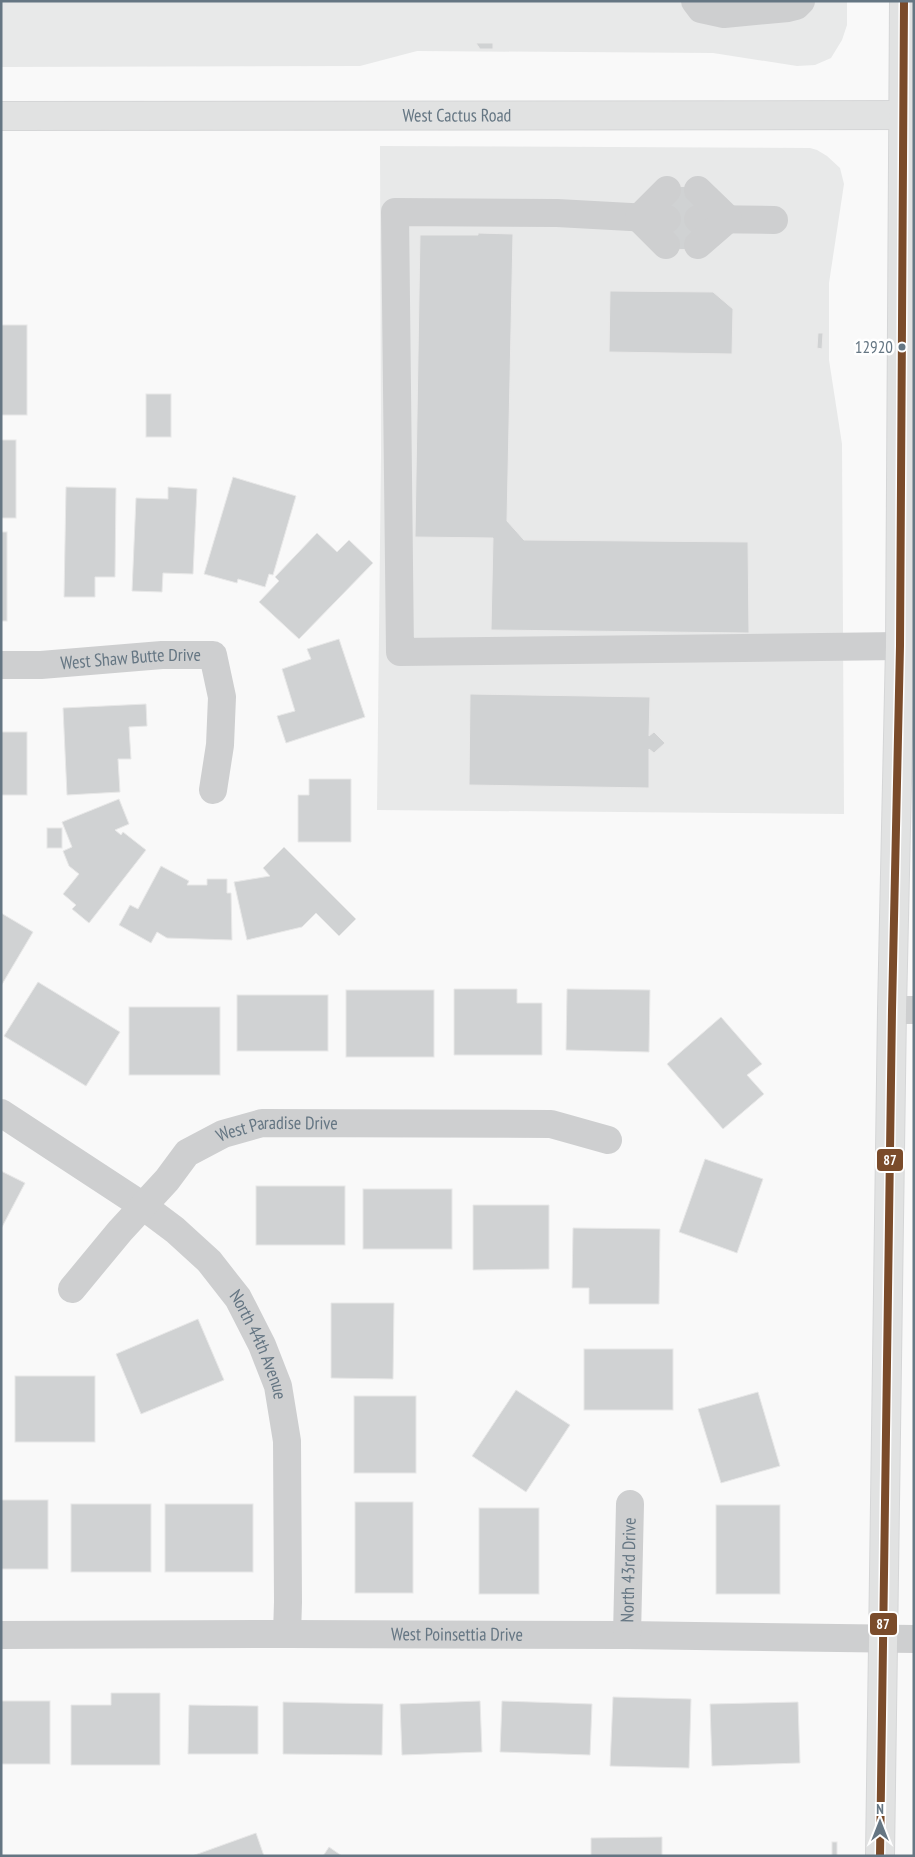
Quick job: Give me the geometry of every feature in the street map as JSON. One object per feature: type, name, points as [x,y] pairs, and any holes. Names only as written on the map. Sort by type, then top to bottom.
[{"type":"main road","points":[[880,1856],[882,1639],[903,1010],[900,646],[909,115],[904,1]]},
{"type":"main road","name":"West Cactus Road","points":[[1,116],[909,115]]},
{"type":"street","points":[[695,1],[701,9],[724,14],[788,8],[796,6],[801,1]]},
{"type":"street","points":[[639,218],[667,190]]},
{"type":"street","points":[[698,190],[728,219]]},
{"type":"street","points":[[666,232],[639,218],[557,214],[395,212],[400,652],[900,646]]},
{"type":"street","points":[[698,232],[728,219],[774,220]]},
{"type":"street","name":"West Shaw Butte Drive","points":[[1,666],[41,665],[162,655],[213,655],[222,697],[220,745],[213,790]]},
{"type":"street","points":[[1,1113],[143,1206],[72,1289]]},
{"type":"street","name":"West Paradise Drive","points":[[143,1206],[188,1153],[223,1134],[262,1123],[551,1124],[608,1140]]},
{"type":"street","name":"North 44th Avenue","points":[[143,1206],[175,1230],[209,1261],[238,1298],[262,1345],[278,1386],[288,1441],[287,1634]]},
{"type":"street","name":"North 43rd Drive","points":[[628,1635],[630,1504]]},
{"type":"street","name":"West Poinsettia Drive","points":[[1,1636],[287,1634],[628,1635],[914,1639]]},
{"type":"shaded area","points":[[1,1],[847,1],[847,25],[842,40],[831,58],[815,65],[797,66],[713,53],[417,51],[360,66],[1,67]]},
{"type":"shaded area","points":[[380,146],[810,148],[827,156],[840,168],[844,184],[829,283],[829,360],[842,444],[844,814],[377,810],[381,455]]},
{"type":"building","points":[[476,43],[493,43],[493,49],[480,49]]},
{"type":"building","points":[[667,186],[698,187],[698,250],[666,249]]},
{"type":"building","points":[[478,233],[513,234],[507,521],[524,540],[748,542],[749,633],[491,630],[493,538],[415,537],[420,235],[478,235]]},
{"type":"building","points":[[610,291],[713,292],[733,309],[732,354],[609,352]]},
{"type":"building","points":[[1,325],[27,325],[27,415],[1,415]]},
{"type":"building","points":[[818,333],[823,333],[822,349],[817,348]]},
{"type":"building","points":[[146,394],[171,394],[171,437],[146,437]]},
{"type":"building","points":[[1,440],[16,440],[16,518],[1,518]]},
{"type":"building","points":[[233,477],[296,496],[273,575],[269,574],[265,587],[238,579],[237,583],[204,574]]},
{"type":"building","points":[[66,487],[116,488],[115,577],[95,577],[95,597],[64,597]]},
{"type":"building","points":[[168,487],[197,489],[193,574],[163,573],[162,592],[132,591],[136,498],[168,499]]},
{"type":"building","points":[[1,532],[7,532],[7,621],[1,621]]},
{"type":"building","points":[[317,533],[337,552],[349,540],[373,563],[299,639],[259,602],[279,581],[275,577]]},
{"type":"building","points":[[339,639],[365,717],[286,743],[277,716],[295,711],[282,669],[311,659],[307,649]]},
{"type":"building","points":[[470,694],[650,697],[649,736],[654,732],[665,743],[654,753],[649,749],[649,788],[469,785]]},
{"type":"building","points":[[146,704],[147,726],[129,727],[131,759],[118,759],[120,792],[67,795],[63,708]]},
{"type":"building","points":[[1,732],[27,732],[27,795],[1,795]]},
{"type":"building","points":[[309,779],[351,779],[351,842],[298,842],[298,795],[309,795]]},
{"type":"building","points":[[119,799],[129,824],[115,830],[121,835],[123,832],[146,850],[89,923],[72,909],[76,905],[63,894],[79,874],[69,866],[63,851],[72,847],[62,822]]},
{"type":"building","points":[[47,828],[62,828],[62,848],[47,848]]},
{"type":"building","points":[[284,847],[356,919],[339,936],[316,913],[302,927],[247,940],[234,882],[270,876],[263,868]]},
{"type":"building","points":[[161,866],[189,881],[187,885],[207,885],[207,879],[227,879],[227,893],[231,893],[232,940],[167,938],[157,932],[151,943],[119,925],[130,905],[138,909]]},
{"type":"building","points":[[1,913],[33,932],[1,986]]},
{"type":"building","points":[[38,982],[120,1032],[86,1086],[4,1036]]},
{"type":"building","points":[[454,989],[517,989],[517,1003],[542,1003],[542,1055],[454,1055]]},
{"type":"building","points":[[567,989],[650,990],[649,1052],[566,1050]]},
{"type":"building","points":[[346,990],[434,990],[434,1057],[346,1057]]},
{"type":"building","points":[[237,995],[328,995],[328,1051],[237,1051]]},
{"type":"building","points":[[129,1007],[220,1007],[220,1075],[129,1075]]},
{"type":"building","points":[[721,1017],[762,1064],[747,1075],[764,1094],[723,1129],[667,1064]]},
{"type":"building","points":[[705,1159],[763,1179],[737,1253],[679,1232]]},
{"type":"building","points":[[1,1171],[25,1183],[1,1229]]},
{"type":"building","points":[[256,1186],[345,1186],[345,1245],[256,1245]]},
{"type":"building","points":[[363,1189],[452,1189],[452,1249],[363,1249]]},
{"type":"building","points":[[473,1205],[549,1205],[549,1269],[473,1270]]},
{"type":"building","points":[[573,1228],[660,1229],[659,1304],[589,1304],[589,1288],[572,1288]]},
{"type":"building","points":[[331,1303],[394,1303],[393,1379],[331,1378]]},
{"type":"building","points":[[198,1319],[224,1380],[141,1414],[116,1354]]},
{"type":"building","points":[[584,1349],[673,1349],[673,1410],[584,1410]]},
{"type":"building","points":[[15,1376],[95,1376],[95,1442],[15,1442]]},
{"type":"building","points":[[516,1390],[570,1425],[526,1492],[472,1456]]},
{"type":"building","points":[[758,1392],[780,1466],[721,1483],[698,1409]]},
{"type":"building","points":[[354,1396],[416,1396],[416,1473],[354,1473]]},
{"type":"building","points":[[1,1500],[48,1500],[48,1569],[1,1569]]},
{"type":"building","points":[[355,1502],[413,1502],[413,1593],[355,1593]]},
{"type":"building","points":[[71,1504],[151,1504],[151,1572],[71,1572]]},
{"type":"building","points":[[165,1504],[253,1504],[253,1572],[165,1572]]},
{"type":"building","points":[[716,1505],[780,1505],[780,1594],[716,1594]]},
{"type":"building","points":[[479,1508],[539,1508],[539,1594],[479,1594]]},
{"type":"building","points":[[111,1693],[160,1693],[160,1765],[71,1765],[71,1705],[111,1705]]},
{"type":"building","points":[[613,1697],[691,1699],[689,1768],[610,1766]]},
{"type":"building","points":[[1,1701],[50,1701],[50,1764],[1,1764]]},
{"type":"building","points":[[480,1701],[482,1752],[402,1755],[400,1704]]},
{"type":"building","points":[[502,1701],[592,1704],[590,1755],[500,1752]]},
{"type":"building","points":[[283,1702],[383,1704],[382,1755],[283,1754]]},
{"type":"building","points":[[798,1702],[800,1763],[712,1766],[710,1704]]},
{"type":"building","points":[[189,1705],[258,1706],[258,1754],[188,1754]]},
{"type":"building","points":[[256,1833],[264,1856],[192,1856]]},
{"type":"building","points":[[662,1837],[662,1856],[591,1856],[591,1838]]},
{"type":"building","points":[[832,1842],[837,1842],[837,1856],[832,1856]]},
{"type":"building","points":[[329,1847],[342,1856],[323,1856]]},
{"type":"transit line","name":"87","points":[[880,1856],[892,1010],[900,646],[904,1]]},
{"type":"place","name":"12920","points":[[902,347]]}]
